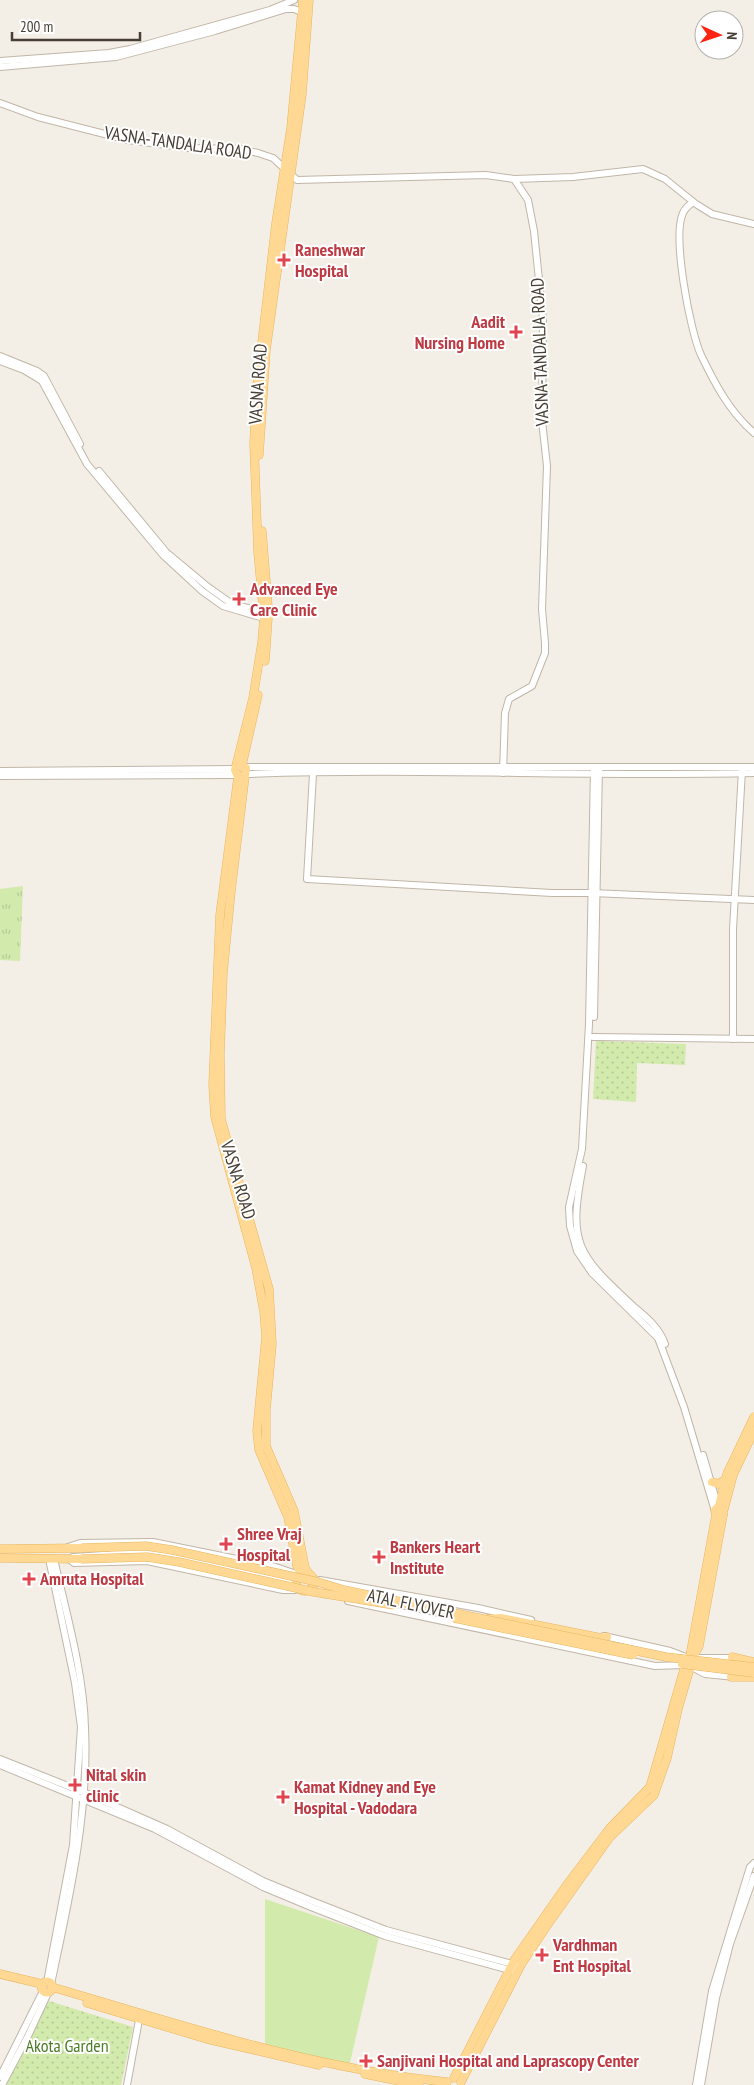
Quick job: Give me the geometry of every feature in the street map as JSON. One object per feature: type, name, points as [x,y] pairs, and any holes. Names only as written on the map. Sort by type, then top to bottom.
[{"type":"main road","name":"VASNA ROAD","points":[[302,1580],[297,1566],[288,1517],[259,1450],[257,1431],[263,1380],[265,1316],[254,1260],[215,1117],[213,1085],[220,915],[241,771],[267,645],[259,468],[260,412],[266,350],[302,94],[305,13],[303,0]]},
{"type":"main road","name":"VASNA ROAD","points":[[266,615],[258,552],[254,443],[260,349],[305,13],[309,0]]},
{"type":"main road","points":[[0,1974],[232,2040],[354,2068],[456,2083],[515,1968],[566,1886],[610,1828],[650,1787],[689,1662],[726,1480],[754,1417]]},
{"type":"main road","points":[[719,1511],[754,1431]]},
{"type":"main road","points":[[712,1482],[718,1484],[726,1480]]},
{"type":"main road","name":"ATAL FLYOVER","points":[[0,1549],[146,1546],[172,1550],[318,1582],[344,1590],[666,1657],[754,1667]]},
{"type":"main road","name":"ATAL FLYOVER","points":[[0,1558],[147,1558],[179,1562],[314,1592],[399,1606],[602,1649],[696,1667],[754,1673]]},
{"type":"main road","points":[[302,1580],[313,1586],[308,1591],[302,1580]]},
{"type":"main road","points":[[486,1619],[501,1618],[604,1637]]},
{"type":"main road","points":[[732,1658],[744,1662],[754,1661]]},
{"type":"main road","points":[[731,1677],[745,1676],[754,1678]]},
{"type":"main road","points":[[0,1979],[47,1988],[139,2020],[275,2056],[419,2085]]},
{"type":"street","points":[[0,61],[109,53],[130,49],[270,10],[294,0]]},
{"type":"street","points":[[0,66],[116,57],[221,30],[286,10],[305,13]]},
{"type":"street","name":"VASNA-TANDALJA ROAD","points":[[0,103],[30,115],[80,129],[155,144],[241,150],[273,158],[290,174]]},
{"type":"street","points":[[290,174],[294,179],[302,180],[486,175],[514,179],[573,177],[643,169],[664,179],[712,214],[754,224]]},
{"type":"street","name":"VASNA-TANDALJA ROAD","points":[[503,770],[505,714],[509,699],[532,686],[545,653],[542,609],[547,466],[542,421],[543,319],[528,200],[514,179]]},
{"type":"street","points":[[693,202],[683,213],[680,226],[681,258],[692,322],[700,353],[736,417],[754,433]]},
{"type":"street","points":[[0,356],[37,371],[44,376],[87,456],[166,552],[227,602],[266,615]]},
{"type":"street","points":[[0,361],[42,381],[87,464],[163,555],[202,591],[223,606],[266,615]]},
{"type":"street","points":[[0,770],[596,771],[742,770],[754,767]]},
{"type":"street","points":[[0,776],[241,771],[313,774],[503,770]]},
{"type":"street","points":[[742,770],[754,773]]},
{"type":"street","points":[[733,1038],[733,929],[742,770]]},
{"type":"street","points":[[596,771],[593,1037],[586,1150],[575,1206],[575,1227],[585,1258],[604,1279],[659,1330],[712,1482],[719,1511]]},
{"type":"street","points":[[313,774],[307,879],[552,893],[754,900]]},
{"type":"street","points":[[595,893],[582,1149],[569,1208],[570,1226],[577,1251],[592,1272],[658,1338],[684,1401],[719,1511]]},
{"type":"street","points":[[593,1037],[754,1039]]},
{"type":"street","points":[[68,1548],[76,1551],[154,1551],[302,1580]]},
{"type":"street","points":[[69,1559],[77,1555],[153,1554],[478,1608],[670,1650],[705,1674],[754,1678]]},
{"type":"street","points":[[47,1988],[73,1846],[81,1727],[75,1683],[52,1559]]},
{"type":"street","points":[[2,2085],[47,1988],[74,1871],[83,1795],[86,1727],[82,1698],[52,1559]]},
{"type":"street","points":[[308,1591],[323,1597],[656,1666],[732,1658],[754,1661]]},
{"type":"street","points":[[0,1760],[83,1795],[155,1829],[263,1886],[311,1907],[385,1936],[515,1968]]},
{"type":"street","points":[[0,1765],[76,1792]]},
{"type":"street","points":[[696,2085],[712,1991],[750,1867],[754,1863]]},
{"type":"street","points":[[701,2085],[716,1998],[730,1944],[754,1876]]},
{"type":"street","points":[[127,2085],[139,2020]]},
{"type":"street","points":[[0,2077],[21,2044]]},
{"type":"green space","points":[[23,886],[20,961],[0,960],[0,889]]},
{"type":"green space","points":[[596,1041],[686,1044],[685,1065],[637,1063],[636,1102],[593,1099]]},
{"type":"green space","points":[[265,1899],[379,1937],[349,2067],[265,2048]]},
{"type":"green space","name":"Akota Garden","points":[[49,2001],[133,2027],[121,2085],[3,2085]]},
{"type":"place","name":"Raneshwar Hospital","points":[[284,260]]},
{"type":"place","name":"Aadit Nursing Home","points":[[516,332]]},
{"type":"place","name":"Advanced Eye Care Clinic","points":[[239,599]]},
{"type":"place","name":"Shree Vraj Hospital","points":[[226,1544]]},
{"type":"place","name":"Bankers Heart Institute","points":[[379,1557]]},
{"type":"place","name":"Amruta Hospital","points":[[29,1579]]},
{"type":"place","name":"Nital skin clinic","points":[[75,1785]]},
{"type":"place","name":"Kamat Kidney and Eye Hospital - Vadodara","points":[[283,1797]]},
{"type":"place","name":"Vardhman Ent Hospital","points":[[542,1955]]},
{"type":"place","name":"Sanjivani Hospital and Laprascopy Center","points":[[366,2061]]}]
